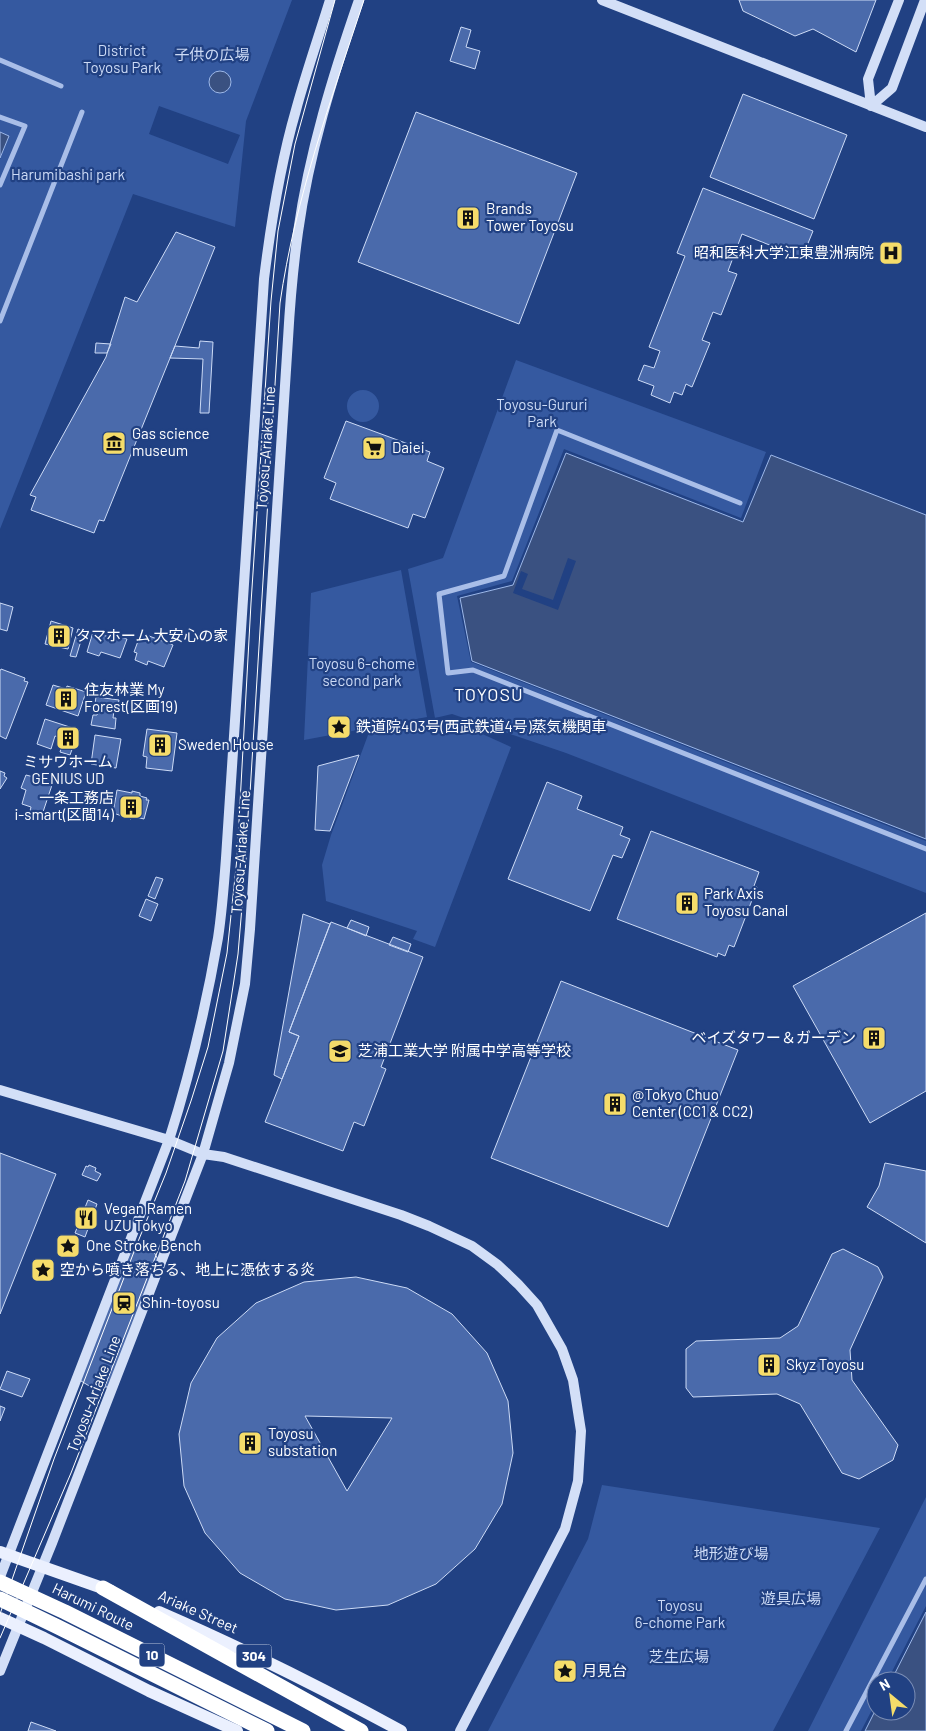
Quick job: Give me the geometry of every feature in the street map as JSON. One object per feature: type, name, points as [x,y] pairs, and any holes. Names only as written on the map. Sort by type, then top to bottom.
[{"type":"highway","name":"Harumi Route","points":[[0,1582],[65,1612],[304,1731]]},
{"type":"highway","name":"10","points":[[103,1588],[361,1731]]},
{"type":"highway","name":"10","points":[[0,1600],[267,1731]]},
{"type":"main road","name":"Toyosu-Ariake Line","points":[[0,1578],[4,1554],[169,1140],[188,1080],[218,936],[226,858],[263,289],[270,228],[280,174],[295,111],[330,0]]},
{"type":"main road","name":"Toyosu-Ariake Line","points":[[0,1672],[203,1154],[229,1063],[245,984],[256,854],[288,339],[298,231],[310,166],[332,81],[360,0]]},
{"type":"main road","points":[[602,0],[926,127]]},
{"type":"main road","points":[[871,106],[868,79],[899,0]]},
{"type":"main road","points":[[871,106],[892,88],[925,0]]},
{"type":"main road","points":[[0,1090],[169,1140],[203,1154],[224,1157],[429,1226],[472,1246],[498,1265],[536,1305],[562,1349],[573,1380],[581,1431],[578,1481],[565,1529],[460,1731]]},
{"type":"main road","name":"Ariake Street","points":[[4,1554],[103,1588],[206,1633],[314,1684],[401,1731]]},
{"type":"main road","points":[[0,1618],[149,1691],[237,1731]]},
{"type":"street","points":[[0,60],[61,86]]},
{"type":"street","points":[[0,322],[60,164],[82,112]]},
{"type":"street","points":[[0,117],[25,126],[0,185]]},
{"type":"street","points":[[740,503],[557,430],[504,576],[439,594],[448,673],[473,670],[926,849]]},
{"type":"street","points":[[846,1731],[926,1578]]},
{"type":"green space","points":[[0,0],[292,0],[246,121],[235,227],[133,194],[0,529],[0,159],[9,136],[0,132]],"holes":[[[159,106],[240,135],[228,164],[149,134]]]},
{"type":"green space","name":"Toyosu-Gururi Park","points":[[516,360],[766,452],[741,518],[564,449],[512,581],[457,596],[471,662],[926,841],[926,893],[566,753],[452,714],[435,718],[408,569],[443,558]]},
{"type":"green space","points":[[363,390],[374,395],[379,406],[374,417],[363,422],[352,417],[347,406],[352,395]]},
{"type":"green space","name":"Toyosu 6-chome second park","points":[[401,570],[427,717],[304,740],[311,593]]},
{"type":"green space","points":[[449,719],[511,747],[435,947],[413,939],[417,931],[326,901],[322,865],[331,835],[368,735]]},
{"type":"green space","name":"Toyosu 6-chome Park","points":[[602,1485],[880,1528],[773,1731],[488,1731],[588,1539]]},
{"type":"green space","points":[[926,1497],[926,1606],[892,1671],[866,1671],[866,1721],[861,1731],[808,1731]]},
{"type":"shaded area","points":[[220,71],[228,74],[231,82],[228,90],[220,93],[212,90],[209,82],[212,74]]},
{"type":"shaded area","points":[[0,132],[9,136],[0,158]]},
{"type":"shaded area","points":[[566,453],[743,522],[771,455],[926,515],[926,839],[472,661],[460,598],[513,585]]},
{"type":"shaded area","points":[[926,1612],[926,1731],[865,1731],[870,1721],[916,1721],[916,1671],[896,1671]]},
{"type":"pier","points":[[568,558],[576,561],[558,610],[513,593],[521,571],[528,574],[522,589],[553,600]]},
{"type":"building","points":[[739,0],[876,0],[856,52],[813,29],[795,36],[743,11]]},
{"type":"building","points":[[461,27],[471,30],[466,47],[480,51],[475,69],[450,61]]},
{"type":"building","points":[[743,94],[847,135],[814,219],[710,177]]},
{"type":"building","name":"Brands Tower Toyosu","points":[[416,112],[577,173],[519,324],[358,262]]},
{"type":"building","points":[[703,188],[813,231],[802,258],[742,234],[728,271],[737,274],[721,315],[713,312],[702,340],[710,343],[692,387],[686,384],[682,395],[674,392],[670,403],[651,395],[654,386],[638,380],[644,365],[654,368],[660,351],[649,347],[685,256],[677,253]]},
{"type":"building","points":[[176,232],[215,247],[104,521],[99,520],[94,533],[31,510],[36,497],[30,495],[106,357],[125,297],[137,302]]},
{"type":"building","points":[[200,341],[213,342],[209,413],[200,413],[203,359],[170,358],[175,346],[199,348]]},
{"type":"building","points":[[96,343],[111,344],[107,353],[95,353]]},
{"type":"building","points":[[346,421],[430,452],[427,461],[444,468],[425,518],[413,514],[408,528],[330,499],[336,483],[324,478]]},
{"type":"building","points":[[0,603],[13,607],[7,631],[0,629]]},
{"type":"building","name":"タマホーム 大安心の家","points":[[51,621],[73,628],[68,649],[45,644]]},
{"type":"building","points":[[78,629],[84,631],[76,657],[70,656]]},
{"type":"building","points":[[93,632],[109,637],[110,634],[127,639],[120,658],[101,652],[99,656],[87,652]]},
{"type":"building","points":[[141,633],[173,645],[164,667],[148,661],[147,665],[135,660],[137,653],[134,652]]},
{"type":"building","points":[[1,669],[25,678],[24,681],[28,682],[6,739],[0,736]]},
{"type":"building","name":"住友林業 My Forest(区画19)","points":[[53,685],[66,689],[67,686],[86,692],[78,716],[46,705]]},
{"type":"building","points":[[96,697],[119,700],[117,711],[114,711],[113,718],[116,718],[115,729],[91,725],[93,715],[97,715],[98,711],[94,710]]},
{"type":"building","name":"ミサワホーム GENIUS UD","points":[[45,719],[79,730],[70,755],[60,752],[64,739],[55,736],[51,749],[37,744]]},
{"type":"building","name":"Sweden House","points":[[147,729],[177,733],[172,771],[146,768],[147,757],[143,756]]},
{"type":"building","points":[[95,735],[121,739],[116,768],[91,764]]},
{"type":"building","points":[[359,755],[330,831],[315,830],[318,766]]},
{"type":"building","points":[[0,771],[5,773],[4,776],[7,778],[0,789]]},
{"type":"building","points":[[26,775],[53,782],[42,815],[30,811],[31,807],[22,804],[26,790],[21,788]]},
{"type":"building","points":[[547,782],[582,796],[577,809],[623,827],[620,835],[630,839],[622,858],[613,855],[590,911],[508,879]]},
{"type":"building","name":"一条工務店 i-smart(区間14)","points":[[117,790],[140,793],[140,796],[149,800],[144,819],[132,816],[131,819],[113,813]]},
{"type":"building","name":"Park Axis Toyosu Canal","points":[[651,831],[759,872],[754,886],[757,887],[734,947],[729,945],[725,956],[718,953],[717,957],[617,919]]},
{"type":"building","points":[[156,877],[163,879],[155,899],[148,896]]},
{"type":"building","points":[[146,899],[158,904],[151,921],[139,916]]},
{"type":"building","name":"ベイズタワー＆ガーデン","points":[[926,913],[926,1091],[870,1123],[793,986]]},
{"type":"building","points":[[303,914],[330,924],[289,1032],[299,1036],[282,1079],[274,1075]]},
{"type":"building","points":[[351,920],[369,927],[366,936],[347,928]]},
{"type":"building","name":"芝浦工業大学 附属中学高等学校","points":[[331,922],[423,957],[381,1067],[386,1069],[364,1126],[354,1122],[343,1151],[265,1122],[299,1036],[289,1032]]},
{"type":"building","points":[[393,937],[411,944],[408,952],[389,945]]},
{"type":"building","name":"@Tokyo Chuo Center (CC1 & CC2)","points":[[561,981],[738,1050],[668,1227],[491,1158]]},
{"type":"building","points":[[0,1153],[56,1174],[0,1314]]},
{"type":"building","points":[[885,1163],[926,1171],[926,1243],[867,1207],[879,1186]]},
{"type":"building","points":[[89,1165],[96,1168],[95,1171],[101,1174],[97,1181],[82,1175],[86,1166],[88,1167]]},
{"type":"building","points":[[88,1200],[97,1204],[85,1237],[75,1233]]},
{"type":"building","points":[[133,1246],[146,1247],[154,1252],[161,1265],[111,1387],[91,1387],[81,1381],[77,1373]]},
{"type":"building","name":"Skyz Toyosu","points":[[843,1249],[878,1267],[883,1277],[850,1350],[852,1380],[898,1445],[893,1460],[859,1479],[842,1473],[800,1404],[777,1394],[693,1397],[686,1388],[686,1349],[696,1341],[780,1338],[798,1326],[832,1254]]},
{"type":"building","name":"Toyosu substation","points":[[356,1277],[407,1288],[452,1314],[487,1353],[508,1401],[513,1453],[502,1504],[475,1549],[436,1584],[388,1605],[336,1610],[285,1599],[240,1573],[205,1533],[184,1486],[179,1434],[191,1383],[217,1338],[256,1303],[304,1282]],"holes":[[[305,1416],[392,1418],[347,1491]]]},
{"type":"building","points":[[7,1371],[30,1379],[22,1397],[0,1389]]},
{"type":"building","points":[[0,1406],[5,1408],[0,1421]]},
{"type":"building","points":[[31,1722],[56,1731],[28,1731]]},
{"type":"tram line","points":[[0,1614],[54,1459],[166,1173],[208,1047],[227,953],[237,858],[251,603],[271,301],[278,231],[295,144],[335,0]]},
{"type":"tram line","points":[[0,1638],[71,1473],[185,1181],[223,1051],[238,954],[246,859],[280,303],[304,188],[364,0]]},
{"type":"place","name":"Brands Tower Toyosu","points":[[468,218]]},
{"type":"place","name":"昭和医科大学江東豊洲病院","points":[[891,253]]},
{"type":"place","name":"Gas science museum","points":[[114,443]]},
{"type":"place","name":"Daiei","points":[[374,448]]},
{"type":"place","name":"タマホーム 大安心の家","points":[[59,636]]},
{"type":"place","name":"住友林業 My Forest(区画19)","points":[[66,699]]},
{"type":"place","name":"鉄道院403号(西武鉄道4号)蒸気機関車","points":[[339,727]]},
{"type":"place","name":"ミサワホーム GENIUS UD","points":[[68,738]]},
{"type":"place","name":"Sweden House","points":[[160,745]]},
{"type":"place","name":"一条工務店 i-smart(区間14)","points":[[131,807]]},
{"type":"place","name":"Park Axis Toyosu Canal","points":[[687,903]]},
{"type":"place","name":"ベイズタワー＆ガーデン","points":[[874,1038]]},
{"type":"place","name":"芝浦工業大学 附属中学高等学校","points":[[340,1051]]},
{"type":"place","name":"@Tokyo Chuo Center (CC1 & CC2)","points":[[615,1104]]},
{"type":"place","name":"Vegan Ramen UZU Tokyo","points":[[86,1218]]},
{"type":"place","name":"One Stroke Bench","points":[[68,1246]]},
{"type":"place","name":"空から噴き落ちる、地上に憑依する炎","points":[[43,1270]]},
{"type":"place","name":"Shin-toyosu","points":[[124,1303]]},
{"type":"place","name":"Skyz Toyosu","points":[[769,1365]]},
{"type":"place","name":"Toyosu substation","points":[[250,1443]]},
{"type":"place","name":"月見台","points":[[565,1671]]},
{"type":"district","name":"TOYOSU","points":[[489,695]]},
{"type":"park label","name":"子供の広場","points":[[212,55]]},
{"type":"park label","name":"District Toyosu Park","points":[[122,60]]},
{"type":"park label","name":"Harumibashi park","points":[[68,175]]},
{"type":"park label","name":"地形遊び場","points":[[731,1554]]},
{"type":"park label","name":"遊具広場","points":[[791,1599]]},
{"type":"park label","name":"芝生広場","points":[[679,1657]]}]
